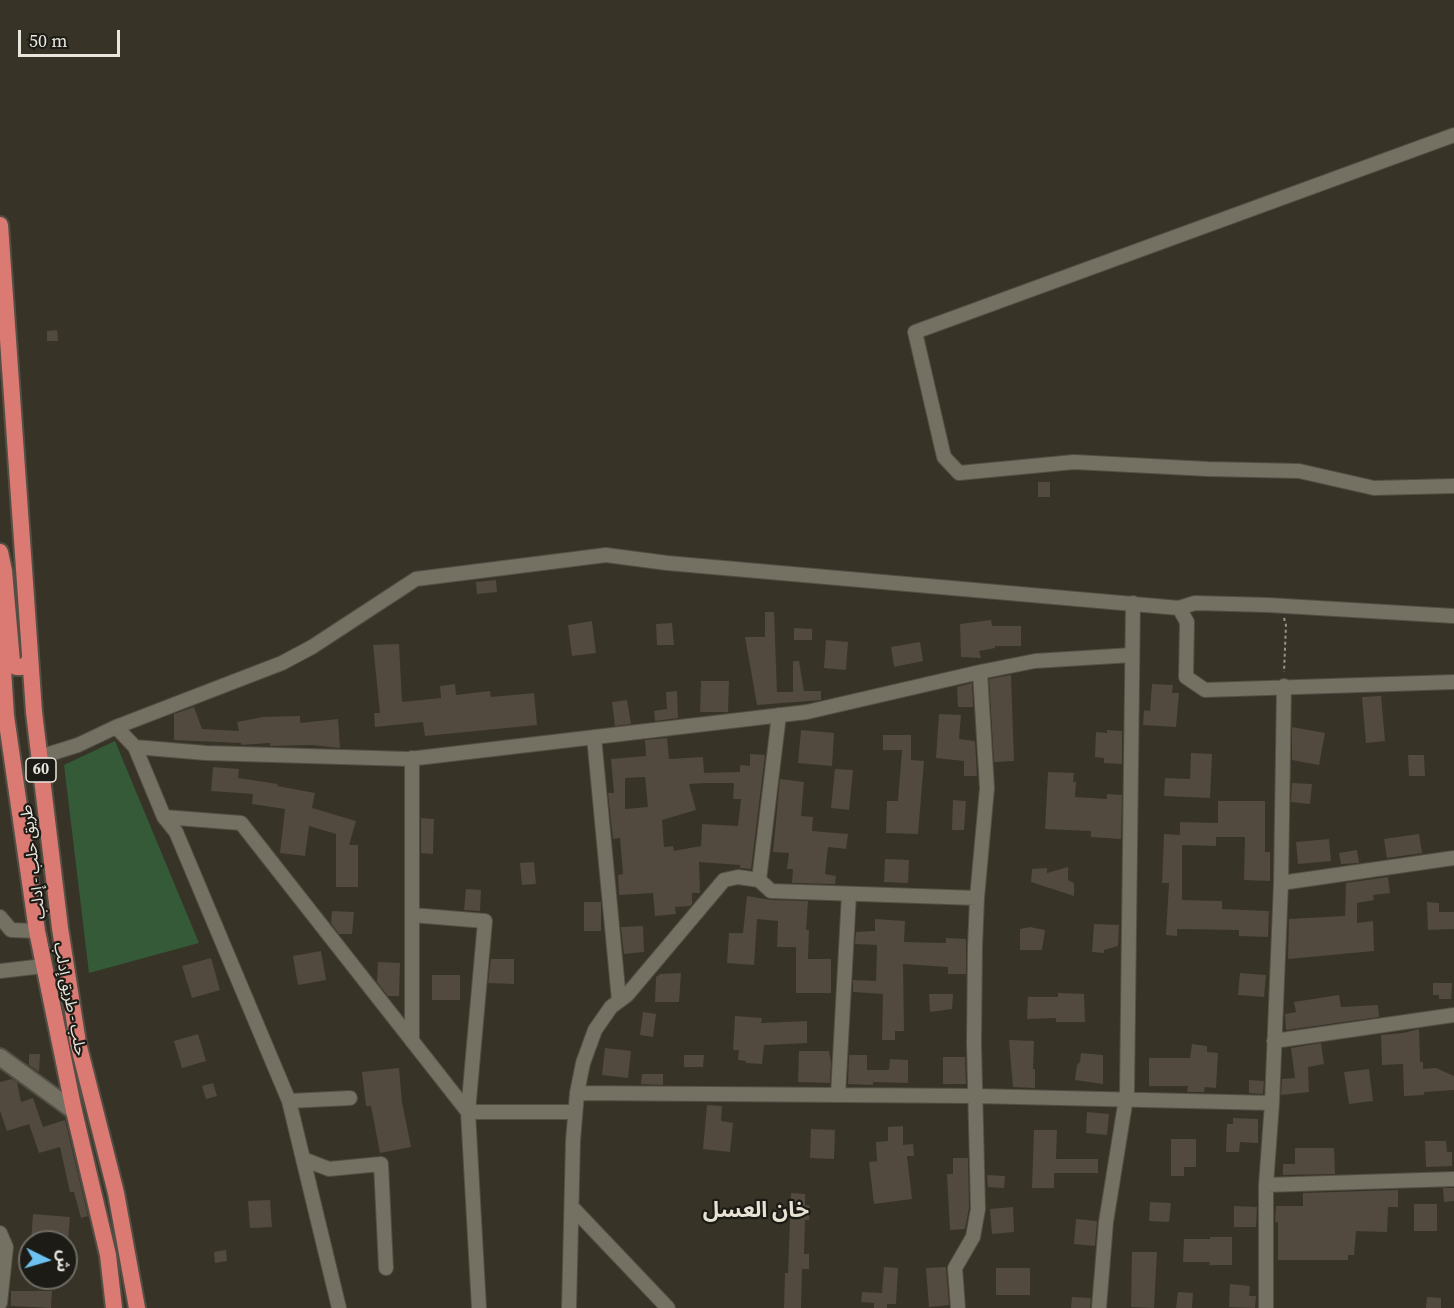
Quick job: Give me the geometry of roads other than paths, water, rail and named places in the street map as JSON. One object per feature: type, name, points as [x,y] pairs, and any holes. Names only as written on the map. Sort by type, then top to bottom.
[{"type":"highway","name":"طريق حلب - إدلب","points":[[0,225],[30,659],[68,986],[88,1086],[116,1193],[137,1308]]},
{"type":"highway","points":[[0,552],[4,571],[12,662],[16,667],[22,667],[30,659]]},
{"type":"highway","name":"حلب - طريق إدلب","points":[[0,623],[6,716],[37,931],[74,1110],[108,1255],[114,1308]]},
{"type":"street","points":[[1454,135],[915,332],[944,457],[959,473],[1074,462],[1299,471],[1374,488],[1454,486]]},
{"type":"street","points":[[40,757],[78,746],[116,727],[282,663],[312,647],[416,579],[606,555],[667,563],[1179,608],[1195,603],[1454,616]]},
{"type":"street","points":[[1100,1308],[1106,1222],[1126,1099],[1133,603]]},
{"type":"street","points":[[1179,608],[1187,622],[1186,677],[1205,690],[1454,682]]},
{"type":"street","points":[[135,747],[206,753],[412,758],[807,712],[1035,661],[1132,655]]},
{"type":"street","points":[[958,1308],[956,1268],[973,1237],[978,1209],[974,1043],[977,898],[987,788],[980,672]]},
{"type":"street","points":[[1266,1308],[1266,1185],[1272,1103],[1281,883],[1284,686]]},
{"type":"street","points":[[759,880],[780,715]]},
{"type":"street","points":[[116,727],[135,747],[164,817],[176,832],[289,1101],[339,1308]]},
{"type":"street","points":[[594,737],[619,1000]]},
{"type":"street","points":[[412,758],[412,1041]]},
{"type":"street","points":[[164,817],[241,823],[468,1112]]},
{"type":"street","points":[[1281,883],[1454,858]]},
{"type":"street","points":[[569,1308],[575,1112],[583,1063],[595,1030],[611,1007],[627,995],[724,880],[738,877],[759,880],[771,891],[977,898]]},
{"type":"street","points":[[838,1095],[849,894]]},
{"type":"street","points":[[412,915],[485,921],[468,1112],[479,1308]]},
{"type":"street","points":[[0,917],[11,930],[37,931]]},
{"type":"street","points":[[0,971],[44,966]]},
{"type":"street","points":[[1274,1041],[1454,1015]]},
{"type":"street","points":[[0,1057],[74,1110]]},
{"type":"street","points":[[577,1093],[975,1096],[1272,1103]]},
{"type":"street","points":[[289,1101],[350,1098]]},
{"type":"street","points":[[468,1112],[575,1112]]},
{"type":"street","points":[[303,1159],[328,1169],[381,1164],[386,1268]]},
{"type":"street","points":[[1266,1185],[1454,1179]]},
{"type":"street","points":[[572,1207],[668,1308]]},
{"type":"street","points":[[0,1233],[6,1247],[0,1303]]},
{"type":"district","name":"خان العسل","points":[[756,1211]]}]
